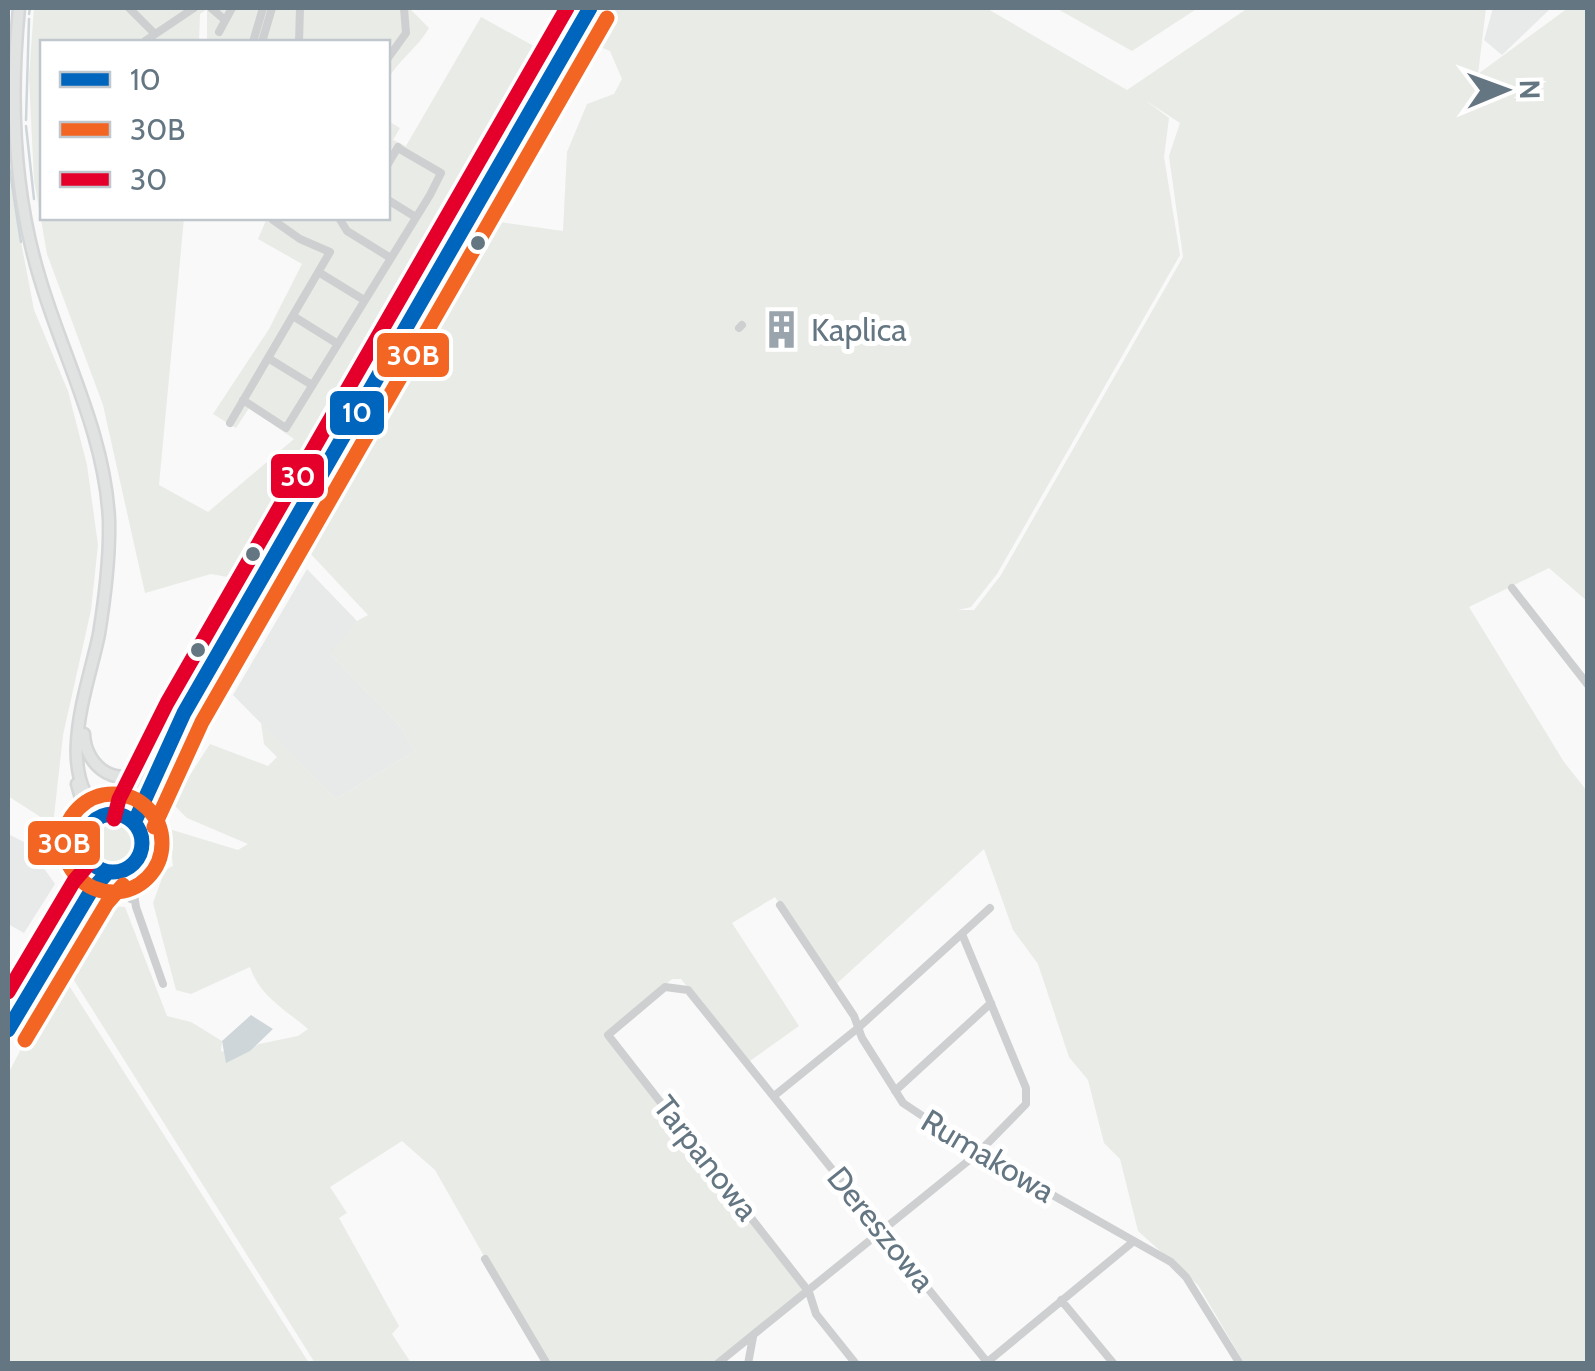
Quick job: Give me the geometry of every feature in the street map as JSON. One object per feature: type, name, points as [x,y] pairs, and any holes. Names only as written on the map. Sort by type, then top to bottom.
[{"type":"main road","points":[[19,8],[13,98],[25,220],[45,297],[92,423],[107,501],[107,576],[92,667],[74,736],[74,764],[89,826],[84,846],[91,862],[111,872]]},
{"type":"main road","points":[[134,823],[174,734],[590,8]]},
{"type":"main road","points":[[88,686],[86,749],[90,760],[105,772],[121,777],[142,771],[174,734]]},
{"type":"main road","points":[[82,706],[80,774],[92,804],[103,816]]},
{"type":"main road","points":[[120,814],[158,764]]},
{"type":"main road","points":[[8,1030],[96,882],[111,872],[130,867],[142,846],[134,823],[120,814],[103,816],[89,826]]},
{"type":"main road","points":[[48,960],[91,862]]},
{"type":"street","points":[[129,8],[155,34]]},
{"type":"street","points":[[211,8],[225,20]]},
{"type":"street","points":[[219,32],[232,8]]},
{"type":"street","points":[[254,40],[263,8]]},
{"type":"street","points":[[263,40],[272,8]]},
{"type":"street","points":[[299,40],[300,8]]},
{"type":"street","points":[[390,55],[406,33],[404,8]]},
{"type":"street","points":[[147,40],[189,9]]},
{"type":"street","points":[[243,400],[286,428],[441,173],[399,146],[390,159]]},
{"type":"street","points":[[390,201],[414,216]]},
{"type":"street","points":[[230,423],[330,252],[300,239],[273,220]]},
{"type":"street","points":[[340,220],[346,230],[389,257]]},
{"type":"street","points":[[346,230],[352,220]]},
{"type":"street","points":[[320,273],[364,300]]},
{"type":"street","points":[[293,316],[338,344]]},
{"type":"street","points":[[268,358],[312,385]]},
{"type":"street","points":[[1512,588],[1588,685]]},
{"type":"street","points":[[130,867],[136,907],[164,984]]},
{"type":"street","points":[[111,872],[136,907]]},
{"type":"street","name":"Rumakowa","points":[[780,905],[894,1091],[913,1112],[1171,1262],[1186,1277],[1240,1364]]},
{"type":"street","points":[[774,1096],[858,1028],[990,908]]},
{"type":"street","points":[[717,1364],[978,1153],[1022,1111],[1028,1096],[962,934]]},
{"type":"street","name":"Tarpanowa","points":[[688,990],[666,987],[608,1035],[809,1292],[816,1314],[856,1364]]},
{"type":"street","name":"Dereszowa","points":[[688,990],[884,1230],[986,1363]]},
{"type":"street","points":[[894,1091],[990,1003]]},
{"type":"street","points":[[986,1363],[1134,1240]]},
{"type":"street","points":[[484,1260],[547,1364]]},
{"type":"street","points":[[1061,1300],[1114,1364]]},
{"type":"street","points":[[748,1364],[753,1337]]},
{"type":"shaded area","points":[[34,8],[409,8],[429,28],[390,76],[390,40],[207,40],[207,9],[200,14],[199,40],[40,40],[40,214],[34,180],[29,77]]},
{"type":"shaded area","points":[[607,8],[986,8],[1127,90],[1248,8],[1486,8],[1478,74],[1568,8],[1587,8],[1587,601],[1549,568],[1469,607],[1564,762],[1587,791],[1587,1363],[1244,1363],[1198,1285],[1138,1231],[1120,1159],[1104,1143],[1088,1080],[1069,1057],[1038,964],[1013,930],[984,849],[833,987],[775,897],[732,923],[799,1026],[747,1063],[681,979],[672,979],[609,1035],[805,1292],[738,1348],[703,1364],[545,1363],[435,1170],[402,1141],[330,1187],[347,1213],[339,1218],[399,1326],[392,1334],[411,1363],[315,1363],[65,966],[90,905],[125,907],[167,1016],[191,1022],[222,1041],[221,1051],[240,1055],[259,1044],[298,1036],[308,1029],[267,995],[250,967],[191,994],[176,990],[153,903],[165,870],[173,866],[169,829],[238,850],[248,844],[187,818],[172,803],[210,744],[268,766],[277,757],[264,744],[261,723],[336,799],[415,751],[399,725],[330,654],[357,621],[368,615],[308,551],[499,222],[563,231],[567,152],[587,104],[614,94],[622,79],[610,51],[588,42]],"holes":[[[1145,100],[1180,123],[1169,156],[1183,257],[1001,575],[974,610],[958,610],[971,607],[997,574],[1180,255],[1164,157],[1169,118]]]},
{"type":"shaded area","points":[[1056,8],[1198,8],[1132,51]]},
{"type":"shaded area","points":[[1493,8],[1551,8],[1502,55],[1484,40]]},
{"type":"shaded area","points":[[481,17],[541,50],[541,63],[244,580],[211,574],[145,593],[103,405],[47,254],[41,220],[184,220],[159,485],[208,512],[294,439],[249,408],[236,428],[213,414],[269,329],[302,264],[258,239],[266,220],[390,220],[390,122],[400,128],[393,140],[406,146]]},
{"type":"shaded area","points":[[8,173],[34,310],[68,391],[87,465],[98,545],[91,610],[63,735],[53,825],[8,796]]},
{"type":"shaded area","points":[[283,562],[287,570],[284,582],[221,684],[225,699],[188,756],[147,805],[206,697],[250,631]]},
{"type":"shaded area","points":[[307,569],[357,621],[331,655],[399,725],[415,751],[336,799],[233,695]]},
{"type":"shaded area","points":[[113,820],[129,827],[136,843],[129,859],[113,866],[97,859],[90,843],[97,827]]},
{"type":"shaded area","points":[[10,835],[26,843],[55,884],[24,933],[8,924]]},
{"type":"shaded area","points":[[61,973],[309,1363],[8,1363],[8,1074]]},
{"type":"shaded area","points":[[251,1015],[273,1029],[250,1051],[226,1063],[222,1041]]},
{"type":"waterway","points":[[8,23],[9,8]]},
{"type":"waterway","points":[[29,14],[30,8]]},
{"type":"waterway","points":[[26,120],[29,19]]},
{"type":"waterway","points":[[26,126],[34,199]]},
{"type":"waterway","points":[[8,160],[21,242]]},
{"type":"transit line","name":"30","points":[[114,819],[119,799],[167,703],[567,8]]},
{"type":"transit line","name":"10","points":[[134,823],[184,713],[590,8]]},
{"type":"transit line","name":"30B","points":[[154,827],[202,722],[607,18]]},
{"type":"transit line","name":"30B","points":[[113,794],[132,798],[148,808],[158,824],[162,843],[158,862],[148,878],[132,888],[113,892],[94,888],[78,878],[68,862],[64,843],[68,824],[78,808],[94,798],[113,794]]},
{"type":"transit line","name":"10","points":[[113,814],[134,822],[142,843],[134,864],[113,872],[92,864],[84,843],[92,822],[113,814]]},
{"type":"transit line","name":"30","points":[[8,992],[74,881],[93,859]]},
{"type":"transit line","name":"10","points":[[8,1030],[91,891],[108,872]]},
{"type":"transit line","name":"30B","points":[[25,1040],[107,903],[123,885]]},
{"type":"place","name":"Kaplica","points":[[781,330]]}]
